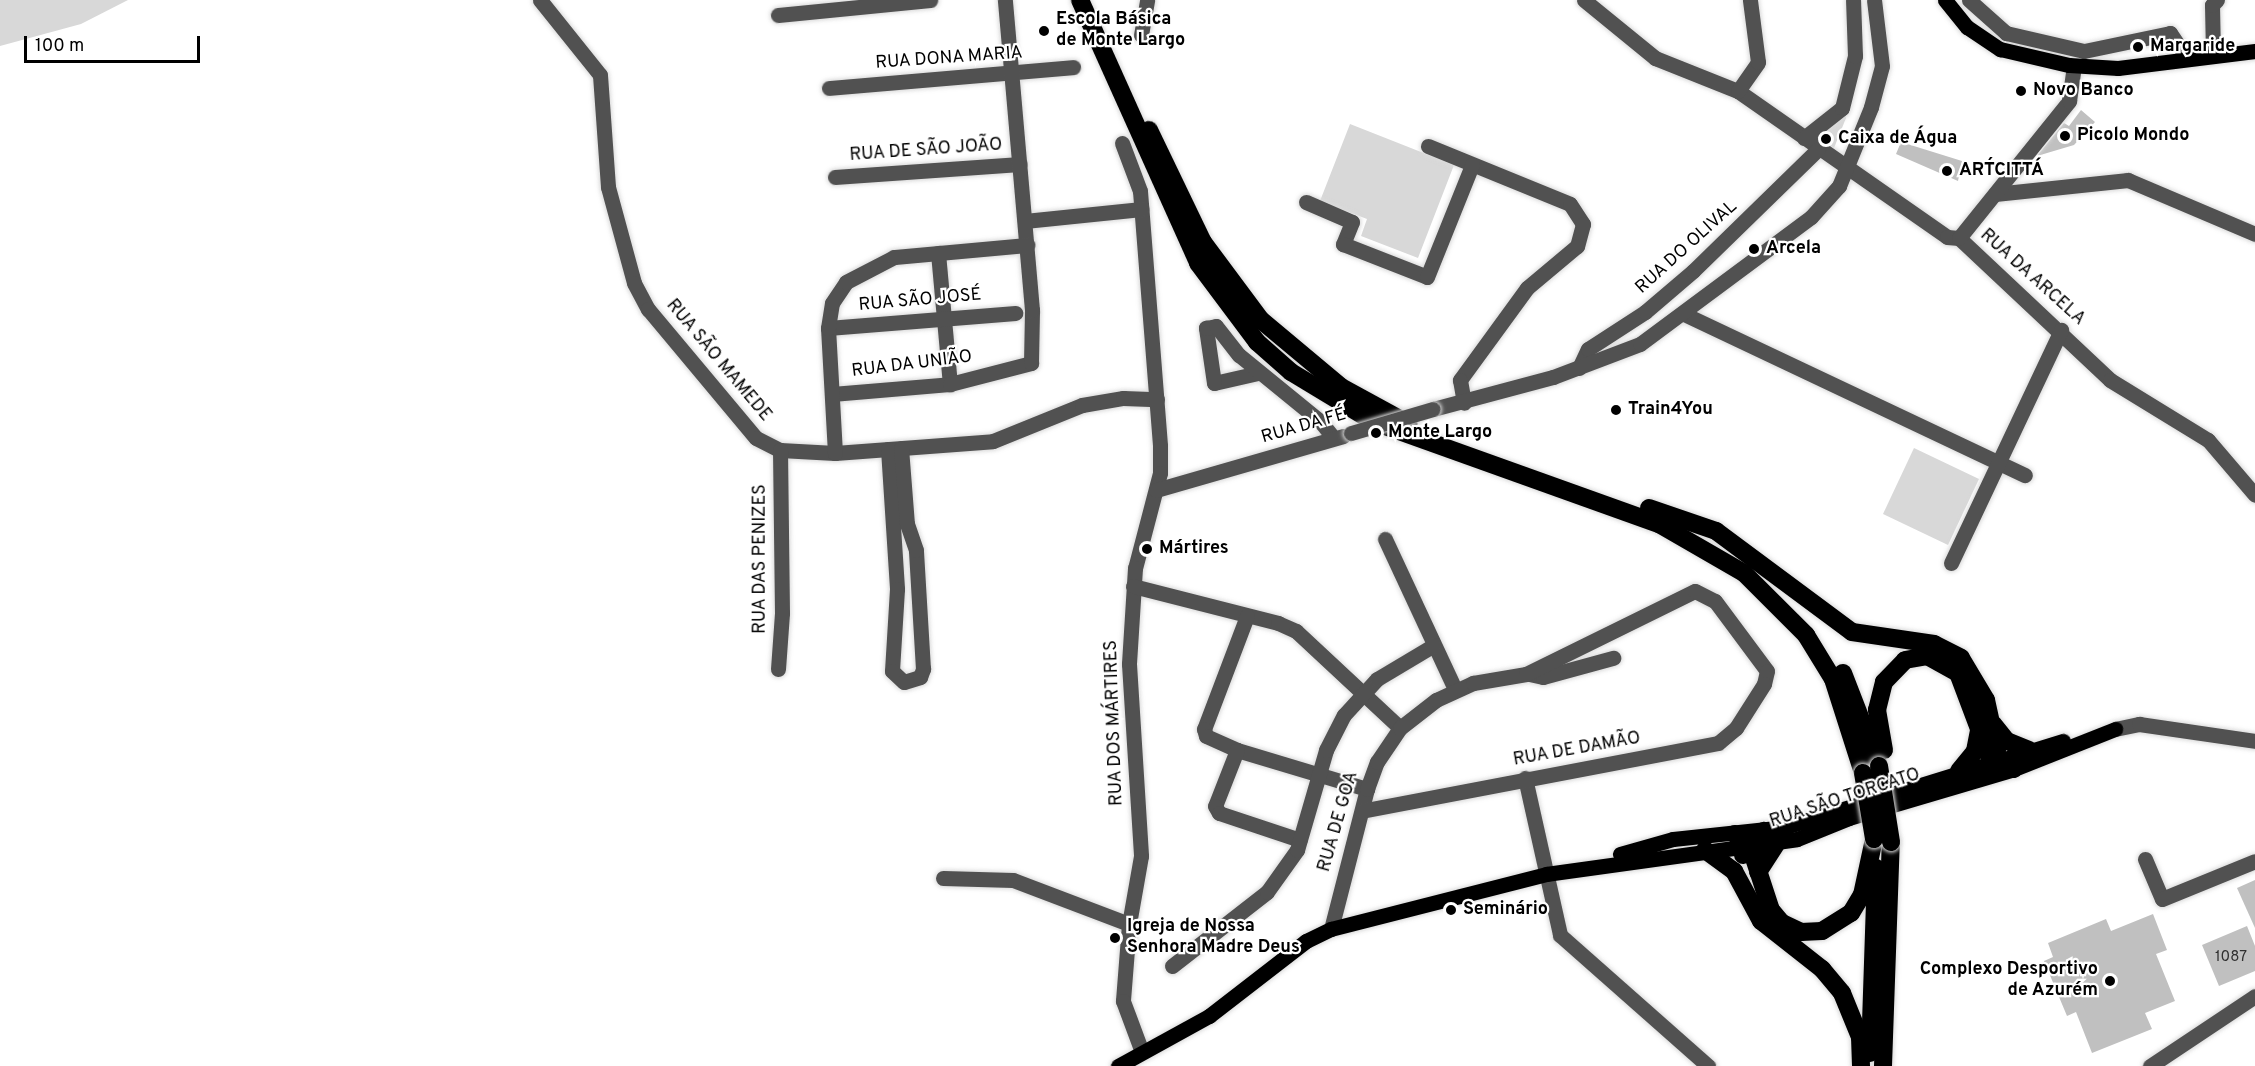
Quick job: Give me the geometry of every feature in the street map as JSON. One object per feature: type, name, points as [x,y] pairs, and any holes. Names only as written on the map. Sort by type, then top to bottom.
[{"type":"highway","points":[[1080,0],[1198,263],[1257,342],[1292,372],[1374,422],[1659,524],[1744,573],[1806,635],[1833,679],[1871,770]]},
{"type":"highway","points":[[1094,0],[1133,98],[1203,242],[1227,280],[1284,344],[1341,387],[1389,415],[1716,531],[1852,632],[1934,644],[1955,654],[1977,680],[1985,727],[1966,775]]},
{"type":"highway","points":[[1649,508],[1690,525],[1748,563],[1813,628],[1843,673],[1871,770],[1883,841],[1882,1066]]},
{"type":"highway","points":[[1871,770],[1884,753],[1879,696],[1891,670],[1912,657],[1934,658],[1958,673],[1997,750],[1994,761],[1966,775]]},
{"type":"highway","points":[[1985,727],[2007,741],[2029,750]]},
{"type":"highway","points":[[1994,761],[2014,769]]},
{"type":"highway","points":[[1741,840],[1771,837],[1758,872]]},
{"type":"highway","points":[[1741,840],[1758,872],[1762,890],[1782,923],[1801,932],[1822,931],[1851,913],[1862,895],[1883,841]]},
{"type":"highway","points":[[1741,840],[1744,884]]},
{"type":"highway","points":[[1869,1066],[1877,877],[1883,841]]},
{"type":"highway","points":[[1705,850],[1726,863],[1744,884],[1761,921],[1822,969],[1842,993],[1860,1037],[1861,1066]]},
{"type":"main road","points":[[1945,0],[1967,27],[2000,49],[2074,66],[2118,68],[2213,53],[2255,51]]},
{"type":"main road","name":"RUA SÃO TORCATO","points":[[1994,761],[2115,729]]},
{"type":"main road","name":"RUA SÃO TORCATO","points":[[1771,837],[1966,775],[2014,769],[2115,729]]},
{"type":"main road","points":[[1578,869],[1650,844],[1741,840]]},
{"type":"main road","points":[[1118,1066],[1209,1016],[1300,945],[1331,929],[1546,874],[1705,850],[1741,840]]},
{"type":"street","name":"RUA SÃO MAMEDE","points":[[540,0],[600,75],[608,187],[634,283],[648,309],[735,418],[756,438],[780,450],[835,453],[993,441],[1082,405],[1157,399]]},
{"type":"street","points":[[778,15],[930,0]]},
{"type":"street","points":[[835,453],[828,328],[832,303],[846,282],[894,257],[1027,245],[1005,0]]},
{"type":"street","points":[[1141,35],[1147,0]]},
{"type":"street","name":"RUA DA ARCELA","points":[[1584,0],[1655,58],[1738,91],[1947,237],[1959,238],[2061,330],[2110,380],[2208,440],[2255,495]]},
{"type":"street","points":[[1738,91],[1758,62],[1750,0]]},
{"type":"street","points":[[1804,138],[1842,108],[1855,56],[1853,0]]},
{"type":"street","name":"RUA DA FÉ","points":[[1155,490],[1433,409],[1464,403],[1579,368],[1640,344],[1684,314],[1811,217],[1839,186],[1848,168],[1882,66],[1874,0]]},
{"type":"street","points":[[1969,0],[2006,33],[2084,51],[2170,33],[2186,57]]},
{"type":"street","points":[[2213,53],[2212,5],[2217,0]]},
{"type":"street","points":[[1959,238],[2069,101],[2074,66]]},
{"type":"street","name":"RUA DONA MARIA","points":[[829,88],[1012,75],[1073,67]]},
{"type":"street","name":"RUA DOS MÁRTIRES","points":[[1122,143],[1140,191],[1157,399],[1160,473],[1133,586],[1129,686],[1141,856],[1129,924],[1123,1001],[1142,1052]]},
{"type":"street","points":[[1428,146],[1570,204],[1583,224],[1577,246],[1533,281],[1460,380],[1464,403]]},
{"type":"street","name":"RUA DO OLIVAL","points":[[1579,368],[1588,349],[1645,312],[1693,271],[1818,149]]},
{"type":"street","name":"RUA DE SÃO JOÃO","points":[[836,177],[1020,164]]},
{"type":"street","points":[[1306,202],[1352,222],[1343,244],[1427,277],[1472,165]]},
{"type":"street","points":[[1995,194],[2128,180],[2255,234]]},
{"type":"street","points":[[1025,222],[1141,209]]},
{"type":"street","name":"RUA DA UNIÃO","points":[[832,394],[950,384],[1031,363],[1027,245]]},
{"type":"street","points":[[938,253],[950,384]]},
{"type":"street","name":"RUA SÃO JOSÉ","points":[[828,328],[1015,313]]},
{"type":"street","points":[[1684,314],[2025,475]]},
{"type":"street","points":[[1951,563],[2061,330]]},
{"type":"street","points":[[1258,373],[1320,421],[1334,438]]},
{"type":"street","points":[[895,449],[907,524],[916,550],[923,669],[920,677],[904,682],[892,671],[897,589],[895,449]]},
{"type":"street","name":"RUA DAS PENIZES","points":[[778,669],[783,613],[780,450]]},
{"type":"street","points":[[1385,539],[1455,689]]},
{"type":"street","points":[[1133,586],[1296,631],[1400,728]]},
{"type":"street","name":"RUA DE GOA","points":[[1331,929],[1367,789],[1377,762],[1400,728],[1455,689],[1526,674],[1695,591],[1704,592],[1720,607],[1763,660],[1766,678]]},
{"type":"street","points":[[1248,616],[1204,729],[1212,740],[1237,750],[1367,789]]},
{"type":"street","points":[[1172,966],[1268,892],[1291,861],[1300,840],[1318,774],[1335,733],[1362,693],[1402,661],[1434,645]]},
{"type":"street","name":"RUA DE GOA","points":[[1526,674],[1544,677],[1613,658]]},
{"type":"street","name":"RUA DE DAMÃO","points":[[1362,811],[1525,778],[1718,743],[1736,728],[1766,678]]},
{"type":"street","name":"RUA SÃO TORCATO","points":[[2115,729],[2139,724],[2252,742]]},
{"type":"street","points":[[1237,750],[1215,806],[1219,813],[1300,840]]},
{"type":"street","points":[[1525,778],[1554,923],[1568,945],[1708,1066]]},
{"type":"street","points":[[2145,859],[2162,899],[2255,861]]},
{"type":"street","points":[[943,878],[1013,880],[1129,924]]},
{"type":"street","points":[[2150,1066],[2255,996]]},
{"type":"shaded area","points":[[0,0],[128,0],[81,24],[0,46]]},
{"type":"shaded area","points":[[1844,111],[1846,118],[1834,148],[1812,134]]},
{"type":"shaded area","points":[[1350,124],[1454,165],[1418,258],[1361,236],[1367,219],[1320,201]]},
{"type":"shaded area","points":[[1914,448],[1979,479],[1948,545],[1883,514]]},
{"type":"building","name":"Picolo Mondo","points":[[2081,110],[2095,122],[2074,145],[2037,156],[2064,123],[2069,126]]},
{"type":"building","name":"ART´CITTÁ","points":[[1901,142],[1962,161],[1958,181],[1896,154]]},
{"type":"building","points":[[2255,880],[2255,928],[2237,888]]},
{"type":"building","name":"Complexo Desportivo de Azurém","points":[[2153,914],[2167,950],[2156,954],[2175,1001],[2145,1013],[2152,1029],[2092,1053],[2076,1012],[2067,1016],[2044,961],[2053,957],[2048,943],[2106,919],[2111,931]]},
{"type":"building","points":[[2247,926],[2255,946],[2255,971],[2219,986],[2202,945]]},
{"type":"place","name":"Escola Básica de Monte Largo","points":[[1044,31]]},
{"type":"place","name":"Margaride","points":[[2138,47]]},
{"type":"place","name":"Novo Banco","points":[[2021,91]]},
{"type":"place","name":"Picolo Mondo","points":[[2065,136]]},
{"type":"place","name":"Caixa de Água","points":[[1826,139]]},
{"type":"place","name":"ART´CITTÁ","points":[[1947,171]]},
{"type":"place","name":"Arcela","points":[[1754,249]]},
{"type":"place","name":"Train4You","points":[[1616,410]]},
{"type":"place","name":"Monte Largo","points":[[1376,433]]},
{"type":"place","name":"Mártires","points":[[1147,549]]},
{"type":"place","name":"Seminário","points":[[1451,910]]},
{"type":"place","name":"Igreja de Nossa Senhora Madre Deus","points":[[1115,938]]},
{"type":"place","name":"Complexo Desportivo de Azurém","points":[[2110,981]]}]
